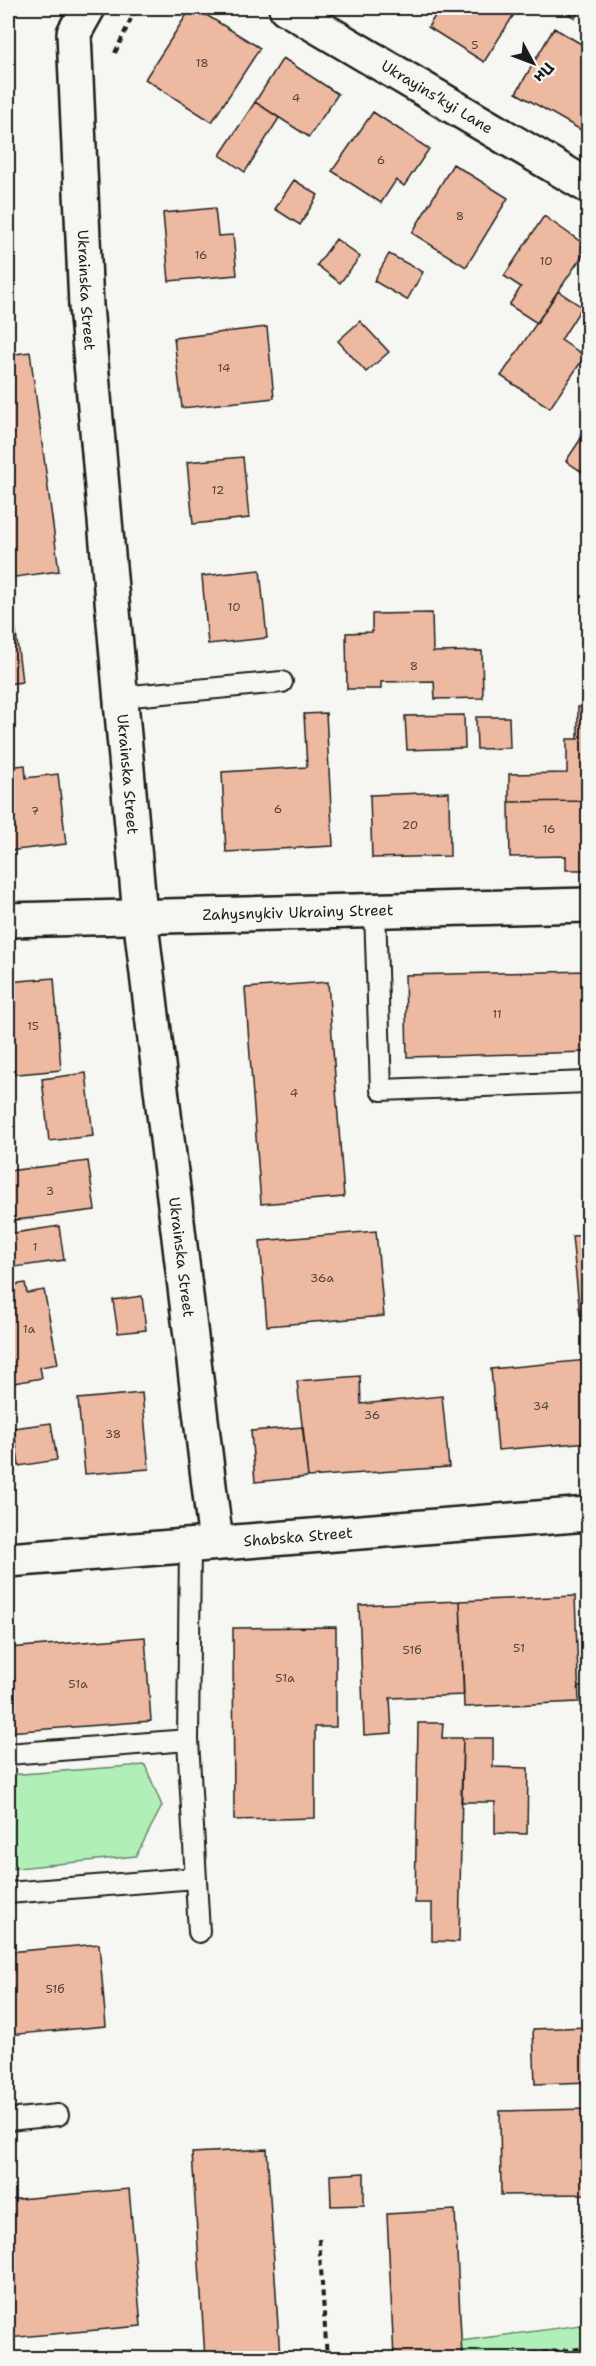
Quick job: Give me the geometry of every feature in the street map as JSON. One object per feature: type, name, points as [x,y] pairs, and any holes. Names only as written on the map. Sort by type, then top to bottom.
[{"type":"street","name":"Ukrainska Street","points":[[88,8],[74,33],[85,294],[140,916],[203,1544]]},
{"type":"street","name":"Ukrayinsʹkyi Lane","points":[[286,8],[588,186]]},
{"type":"street","name":"Zahysnykiv Ukrainy Street","points":[[8,920],[588,905]]},
{"type":"street","name":"Shabska Street","points":[[8,1560],[588,1514]]},
{"type":"lane","points":[[121,696],[282,682]]},
{"type":"lane","points":[[375,910],[381,1090],[588,1082]]},
{"type":"lane","points":[[199,1932],[188,1740],[203,1544]]},
{"type":"lane","points":[[8,1754],[188,1740]]},
{"type":"lane","points":[[8,1893],[195,1878]]},
{"type":"lane","points":[[8,2120],[58,2115]]},
{"type":"path","points":[[319,2239],[327,2358]]},
{"type":"path","points":[[511,2356],[588,2348]]},
{"type":"green space","points":[[145,1765],[162,1806],[136,1856],[8,1869],[8,1775]]},
{"type":"green space","points":[[588,2324],[588,2358],[462,2358],[461,2341]]},
{"type":"building","points":[[191,8],[195,8],[260,48],[212,122],[145,79]]},
{"type":"building","points":[[440,8],[518,8],[484,62],[428,27]]},
{"type":"building","points":[[559,8],[581,8],[575,18]]},
{"type":"building","points":[[554,28],[588,48],[588,118],[581,130],[516,93]]},
{"type":"building","points":[[283,58],[338,94],[309,137],[255,102]]},
{"type":"building","points":[[255,102],[279,118],[245,172],[220,155]]},
{"type":"building","points":[[373,112],[429,149],[404,186],[396,180],[381,203],[332,171]]},
{"type":"building","points":[[453,164],[508,198],[466,267],[412,233]]},
{"type":"building","points":[[294,180],[318,195],[300,225],[275,209]]},
{"type":"building","points":[[215,208],[218,236],[233,235],[237,275],[169,281],[163,213]]},
{"type":"building","points":[[544,216],[588,247],[537,323],[509,305],[521,287],[504,276]]},
{"type":"building","points":[[336,239],[360,257],[340,283],[317,265]]},
{"type":"building","points":[[389,254],[423,272],[407,300],[374,281]]},
{"type":"building","points":[[558,291],[582,307],[561,340],[585,356],[550,408],[501,376]]},
{"type":"building","points":[[360,321],[389,352],[366,372],[338,341]]},
{"type":"building","points":[[267,327],[274,398],[182,408],[174,338]]},
{"type":"building","points":[[30,352],[59,571],[8,578],[8,355]]},
{"type":"building","points":[[588,428],[588,476],[566,461]]},
{"type":"building","points":[[243,457],[249,518],[193,524],[187,462]]},
{"type":"building","points":[[260,570],[267,638],[208,644],[202,576]]},
{"type":"building","points":[[432,613],[433,652],[482,651],[483,698],[435,699],[434,681],[381,682],[381,689],[347,689],[346,633],[372,632],[372,614]]},
{"type":"building","points":[[14,616],[22,682],[8,684],[8,617]]},
{"type":"building","points":[[578,707],[588,707],[588,801],[509,802],[509,774],[567,773],[567,739],[578,739]]},
{"type":"building","points":[[326,713],[333,846],[226,852],[222,772],[307,767],[304,714]]},
{"type":"building","points":[[464,715],[465,748],[407,750],[405,716]]},
{"type":"building","points":[[476,717],[509,717],[510,748],[477,749]]},
{"type":"building","points":[[25,765],[26,778],[58,774],[66,844],[8,851],[8,767]]},
{"type":"building","points":[[449,792],[450,856],[372,858],[370,795]]},
{"type":"building","points":[[588,801],[588,870],[566,870],[566,856],[510,857],[509,802]]},
{"type":"building","points":[[588,971],[588,1052],[407,1057],[405,975]]},
{"type":"building","points":[[54,978],[61,1070],[8,1075],[8,982]]},
{"type":"building","points":[[328,982],[344,1197],[261,1204],[245,988]]},
{"type":"building","points":[[86,1073],[93,1136],[49,1141],[42,1079]]},
{"type":"building","points":[[88,1161],[95,1210],[8,1221],[8,1171]]},
{"type":"building","points":[[59,1226],[64,1260],[8,1268],[8,1234]]},
{"type":"building","points":[[376,1231],[384,1316],[267,1326],[260,1241]]},
{"type":"building","points":[[588,1235],[588,1314],[580,1315],[572,1236]]},
{"type":"building","points":[[25,1283],[27,1293],[44,1290],[58,1364],[40,1367],[42,1378],[8,1384],[8,1286]]},
{"type":"building","points":[[142,1296],[146,1330],[118,1333],[113,1300]]},
{"type":"building","points":[[588,1360],[588,1442],[498,1450],[491,1369]]},
{"type":"building","points":[[360,1376],[361,1404],[442,1396],[449,1467],[308,1477],[297,1381]]},
{"type":"building","points":[[142,1393],[149,1469],[85,1474],[78,1399]]},
{"type":"building","points":[[51,1423],[57,1460],[19,1466],[14,1428]]},
{"type":"building","points":[[303,1427],[308,1477],[255,1482],[251,1431]]},
{"type":"building","points":[[575,1596],[579,1702],[464,1707],[460,1601]]},
{"type":"building","points":[[460,1601],[464,1695],[390,1698],[392,1733],[364,1735],[359,1605]]},
{"type":"building","points":[[336,1627],[336,1727],[315,1727],[315,1818],[234,1820],[233,1628]]},
{"type":"building","points":[[145,1637],[151,1721],[8,1732],[8,1648]]},
{"type":"building","points":[[418,1723],[443,1723],[442,1738],[463,1738],[459,1942],[432,1941],[432,1903],[415,1903]]},
{"type":"building","points":[[463,1738],[493,1738],[493,1767],[528,1768],[527,1834],[495,1833],[495,1802],[461,1802]]},
{"type":"building","points":[[99,1944],[106,2026],[8,2035],[8,1952]]},
{"type":"building","points":[[588,2027],[588,2082],[535,2084],[533,2029]]},
{"type":"building","points":[[588,2109],[588,2194],[501,2195],[500,2111]]},
{"type":"building","points":[[267,2149],[280,2358],[205,2358],[192,2153]]},
{"type":"building","points":[[364,2173],[364,2205],[331,2206],[330,2175]]},
{"type":"building","points":[[129,2189],[141,2326],[8,2338],[8,2200]]},
{"type":"building","points":[[455,2210],[462,2358],[394,2358],[387,2214]]}]
